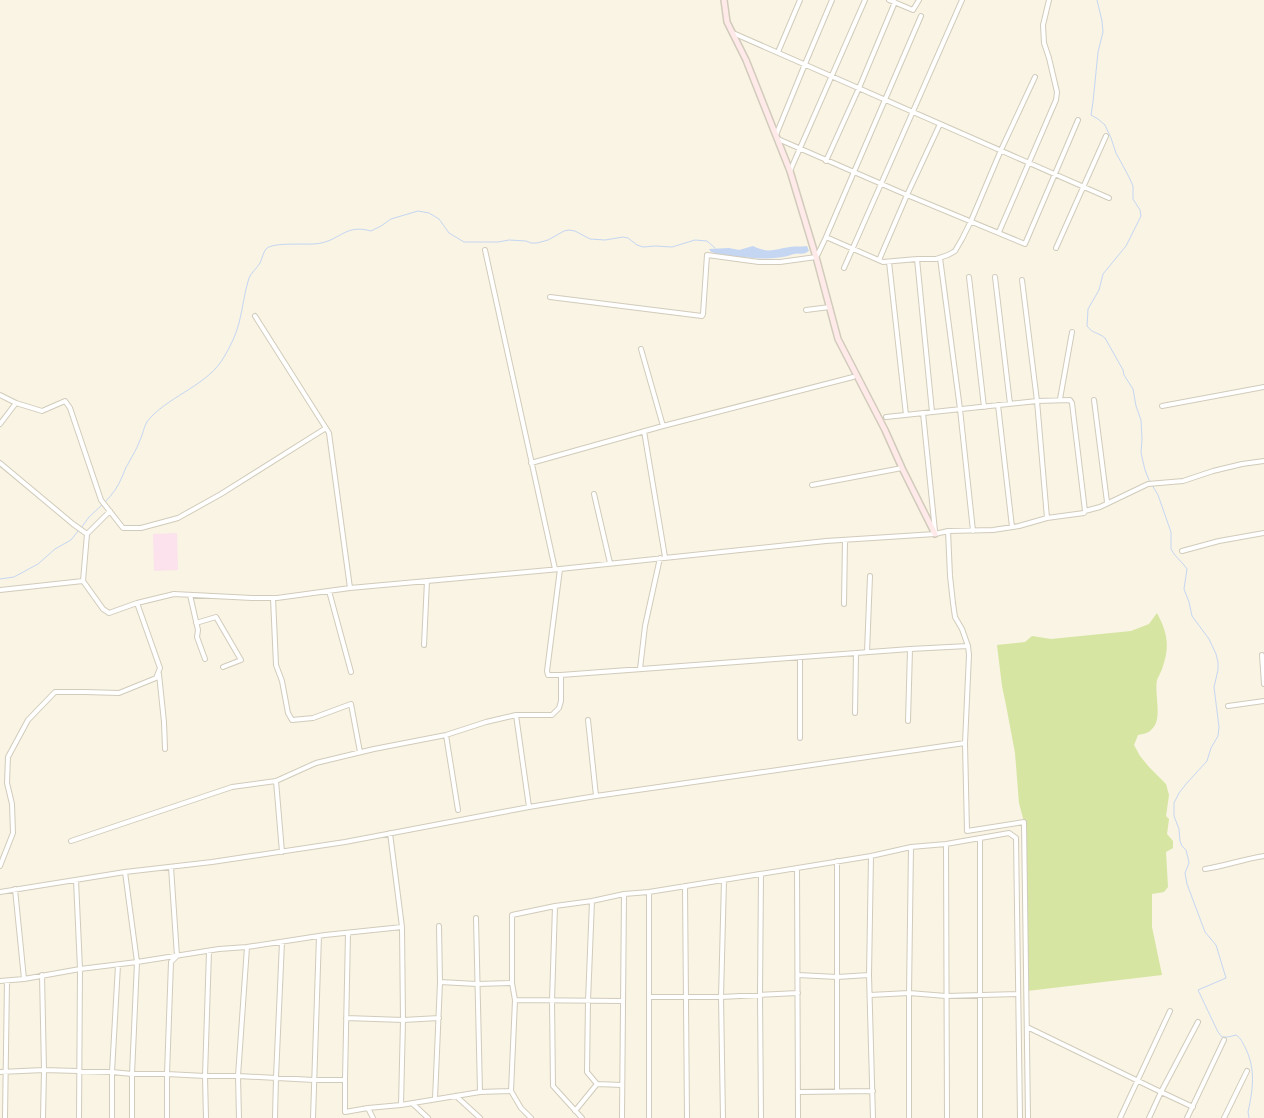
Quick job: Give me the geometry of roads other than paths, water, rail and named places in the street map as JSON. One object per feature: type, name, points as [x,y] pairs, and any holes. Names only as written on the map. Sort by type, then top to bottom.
[{"type":"street","points":[[724,0],[727,22],[746,60],[790,171],[838,339],[885,430],[935,534]]},
{"type":"street","points":[[778,52],[800,0]]},
{"type":"street","points":[[777,137],[832,0]]},
{"type":"street","points":[[790,171],[865,0]]},
{"type":"street","points":[[889,0],[913,10],[919,0]]},
{"type":"street","points":[[844,268],[962,0]]},
{"type":"street","points":[[998,232],[1056,100],[1057,92],[1044,43],[1043,25],[1049,0]]},
{"type":"street","points":[[826,160],[895,2]]},
{"type":"street","points":[[816,257],[921,16]]},
{"type":"street","points":[[731,32],[1109,198]]},
{"type":"street","points":[[826,237],[883,262],[936,259],[955,251],[971,221],[1000,150],[1035,77]]},
{"type":"street","points":[[777,137],[907,196],[1025,244],[1078,120]]},
{"type":"street","points":[[879,260],[940,124]]},
{"type":"street","points":[[1056,248],[1106,136]]},
{"type":"street","points":[[485,250],[531,463],[558,569],[548,675],[968,646]]},
{"type":"street","points":[[550,297],[702,316],[707,255],[759,262],[780,262],[816,257]]},
{"type":"street","points":[[940,258],[960,409],[973,531]]},
{"type":"street","points":[[916,259],[932,412]]},
{"type":"street","points":[[889,262],[906,415]]},
{"type":"street","points":[[969,277],[984,406]]},
{"type":"street","points":[[995,277],[1010,404]]},
{"type":"street","points":[[1022,280],[1037,401],[1047,518]]},
{"type":"street","points":[[806,310],[830,307]]},
{"type":"street","points":[[255,316],[329,433],[350,588]]},
{"type":"street","points":[[1060,399],[1072,332]]},
{"type":"street","points":[[642,349],[663,426]]},
{"type":"street","points":[[531,463],[644,431],[853,377]]},
{"type":"street","points":[[1162,406],[1264,387]]},
{"type":"street","points":[[0,395],[16,403],[42,411],[65,401],[70,408],[101,500],[123,528],[141,528],[178,518],[221,494],[326,428]]},
{"type":"street","points":[[886,417],[1037,401],[1070,400],[1072,403],[1085,511]]},
{"type":"street","points":[[1094,400],[1107,502]]},
{"type":"street","points":[[0,424],[16,403]]},
{"type":"street","points":[[998,405],[1012,527]]},
{"type":"street","points":[[923,413],[935,534]]},
{"type":"street","points":[[640,669],[645,626],[662,558],[644,431]]},
{"type":"street","points":[[110,512],[87,534],[83,581],[103,609],[109,613],[174,594],[273,598],[350,588],[844,540],[935,534],[948,531],[993,530],[1047,518],[1084,513],[1148,484],[1183,481],[1235,466],[1264,461]]},
{"type":"street","points":[[0,463],[87,534]]},
{"type":"street","points":[[812,485],[902,468]]},
{"type":"street","points":[[594,494],[610,563]]},
{"type":"street","points":[[948,531],[950,576],[955,617],[962,629],[969,654],[964,743],[967,831],[1024,822],[1028,1118]]},
{"type":"street","points":[[1182,551],[1219,541],[1264,533]]},
{"type":"street","points":[[844,540],[844,604]]},
{"type":"street","points":[[867,652],[870,576]]},
{"type":"street","points":[[0,590],[83,581]]},
{"type":"street","points":[[424,645],[427,581]]},
{"type":"street","points":[[329,591],[351,672]]},
{"type":"street","points":[[190,595],[198,630],[197,637],[205,659]]},
{"type":"street","points":[[273,598],[276,665],[282,681],[288,713],[292,720],[312,718],[350,704],[360,752]]},
{"type":"street","points":[[0,866],[13,833],[12,804],[7,783],[8,757],[28,720],[55,692],[119,693],[156,678],[160,668],[138,603]]},
{"type":"street","points":[[196,623],[216,617],[240,660],[223,667]]},
{"type":"street","points":[[908,722],[910,649]]},
{"type":"street","points":[[855,713],[856,653]]},
{"type":"street","points":[[1262,655],[1264,684]]},
{"type":"street","points":[[800,658],[800,738]]},
{"type":"street","points":[[158,672],[165,749]]},
{"type":"street","points":[[71,841],[232,787],[276,782],[316,763],[446,735],[486,722],[516,715],[552,715],[559,708],[561,701],[561,675]]},
{"type":"street","points":[[1228,706],[1264,701]]},
{"type":"street","points":[[516,715],[529,807]]},
{"type":"street","points":[[588,720],[596,796]]},
{"type":"street","points":[[446,735],[458,810]]},
{"type":"street","points":[[0,892],[125,872],[212,862],[345,842],[596,796],[964,743]]},
{"type":"street","points":[[276,782],[282,852]]},
{"type":"street","points":[[390,833],[402,927],[403,1020],[401,1105]]},
{"type":"street","points":[[531,1118],[521,1108],[511,1092],[515,1000],[512,983],[512,915],[624,894],[649,892],[871,856],[911,847],[946,844],[1009,833],[1016,838],[1020,1118]]},
{"type":"street","points":[[980,838],[980,1118]]},
{"type":"street","points":[[946,844],[947,1118]]},
{"type":"street","points":[[910,1118],[911,847]]},
{"type":"street","points":[[871,856],[869,975],[873,1118]]},
{"type":"street","points":[[1205,869],[1264,856]]},
{"type":"street","points":[[837,861],[837,1091]]},
{"type":"street","points":[[171,867],[177,956]]},
{"type":"street","points":[[798,868],[798,1118]]},
{"type":"street","points":[[125,872],[138,962],[132,1074],[132,1118]]},
{"type":"street","points":[[761,874],[761,1118]]},
{"type":"street","points":[[76,880],[80,969],[79,1118]]},
{"type":"street","points":[[723,1118],[721,997],[724,880]]},
{"type":"street","points":[[685,886],[687,1118]]},
{"type":"street","points":[[15,889],[24,979]]},
{"type":"street","points":[[649,892],[649,1118]]},
{"type":"street","points":[[622,1118],[624,894]]},
{"type":"street","points":[[592,901],[587,1072],[597,1084],[622,1085]]},
{"type":"street","points":[[555,906],[552,1001],[553,1086],[582,1118]]},
{"type":"street","points":[[476,918],[480,1092]]},
{"type":"street","points":[[435,1099],[440,982],[439,926]]},
{"type":"street","points":[[0,981],[319,936],[402,927]]},
{"type":"street","points":[[348,933],[345,1112],[347,1112],[350,1118]]},
{"type":"street","points":[[313,1118],[319,936]]},
{"type":"street","points":[[276,1118],[282,942]]},
{"type":"street","points":[[239,1118],[238,1076],[247,946]]},
{"type":"street","points":[[206,1118],[205,1076],[209,951]]},
{"type":"street","points":[[167,1118],[170,962],[177,956]]},
{"type":"street","points":[[112,1118],[112,1072],[118,965]]},
{"type":"street","points":[[42,975],[43,1118]]},
{"type":"street","points":[[798,975],[837,977],[869,975]]},
{"type":"street","points":[[5,1118],[7,980]]},
{"type":"street","points":[[440,982],[512,983]]},
{"type":"street","points":[[649,997],[721,997],[798,993]]},
{"type":"street","points":[[870,995],[909,993],[946,996],[1018,994]]},
{"type":"street","points":[[515,1000],[622,1001]]},
{"type":"street","points":[[1120,1118],[1170,1011]]},
{"type":"street","points":[[346,1018],[403,1020],[439,1018]]},
{"type":"street","points":[[1149,1118],[1198,1022]]},
{"type":"street","points":[[1027,1027],[1192,1106]]},
{"type":"street","points":[[1187,1118],[1224,1040]]},
{"type":"street","points":[[0,1072],[44,1070],[345,1080]]},
{"type":"street","points":[[1224,1118],[1247,1071]]},
{"type":"street","points":[[575,1111],[597,1084]]},
{"type":"street","points":[[798,1092],[873,1091]]},
{"type":"street","points":[[347,1112],[414,1104],[480,1092],[511,1092]]},
{"type":"street","points":[[456,1096],[480,1118]]},
{"type":"street","points":[[414,1104],[428,1118]]},
{"type":"street","points":[[368,1108],[373,1118]]},
{"type":"water","points":[[753,246],[776,250],[807,246],[809,251],[762,259],[726,257],[711,252],[709,249],[729,248],[739,250]]},
{"type":"waterway","points":[[1097,0],[1103,32],[1098,52],[1091,115],[1105,125],[1116,153],[1133,186],[1133,199],[1140,210],[1141,216],[1126,246],[1103,274],[1099,290],[1088,309],[1087,326],[1105,338],[1133,389],[1141,420],[1141,453],[1145,470],[1158,495],[1171,532],[1171,549],[1187,569],[1184,589],[1192,616],[1209,639],[1218,662],[1214,687],[1219,727],[1218,736],[1211,748],[1207,761],[1179,793],[1174,803],[1174,816],[1179,829],[1180,841],[1186,850],[1189,863],[1185,873],[1187,884],[1205,932],[1216,945],[1226,978],[1198,990],[1218,1032],[1222,1037],[1238,1036],[1248,1055],[1252,1071],[1249,1118]]},
{"type":"waterway","points":[[105,502],[119,484],[149,419],[169,402],[209,375],[224,357],[238,327],[249,278],[260,263],[266,249],[270,247],[284,244],[316,244],[328,241],[355,229],[371,231],[391,219],[418,211],[429,213],[439,219],[449,233],[464,242],[498,242],[509,240],[537,243],[569,230],[590,239],[628,238],[643,247],[672,247],[695,240],[707,241],[715,248]]},
{"type":"waterway","points":[[81,528],[89,517],[102,505]]},
{"type":"waterway","points":[[0,579],[14,577],[38,564],[55,549],[71,540],[78,531]]}]
